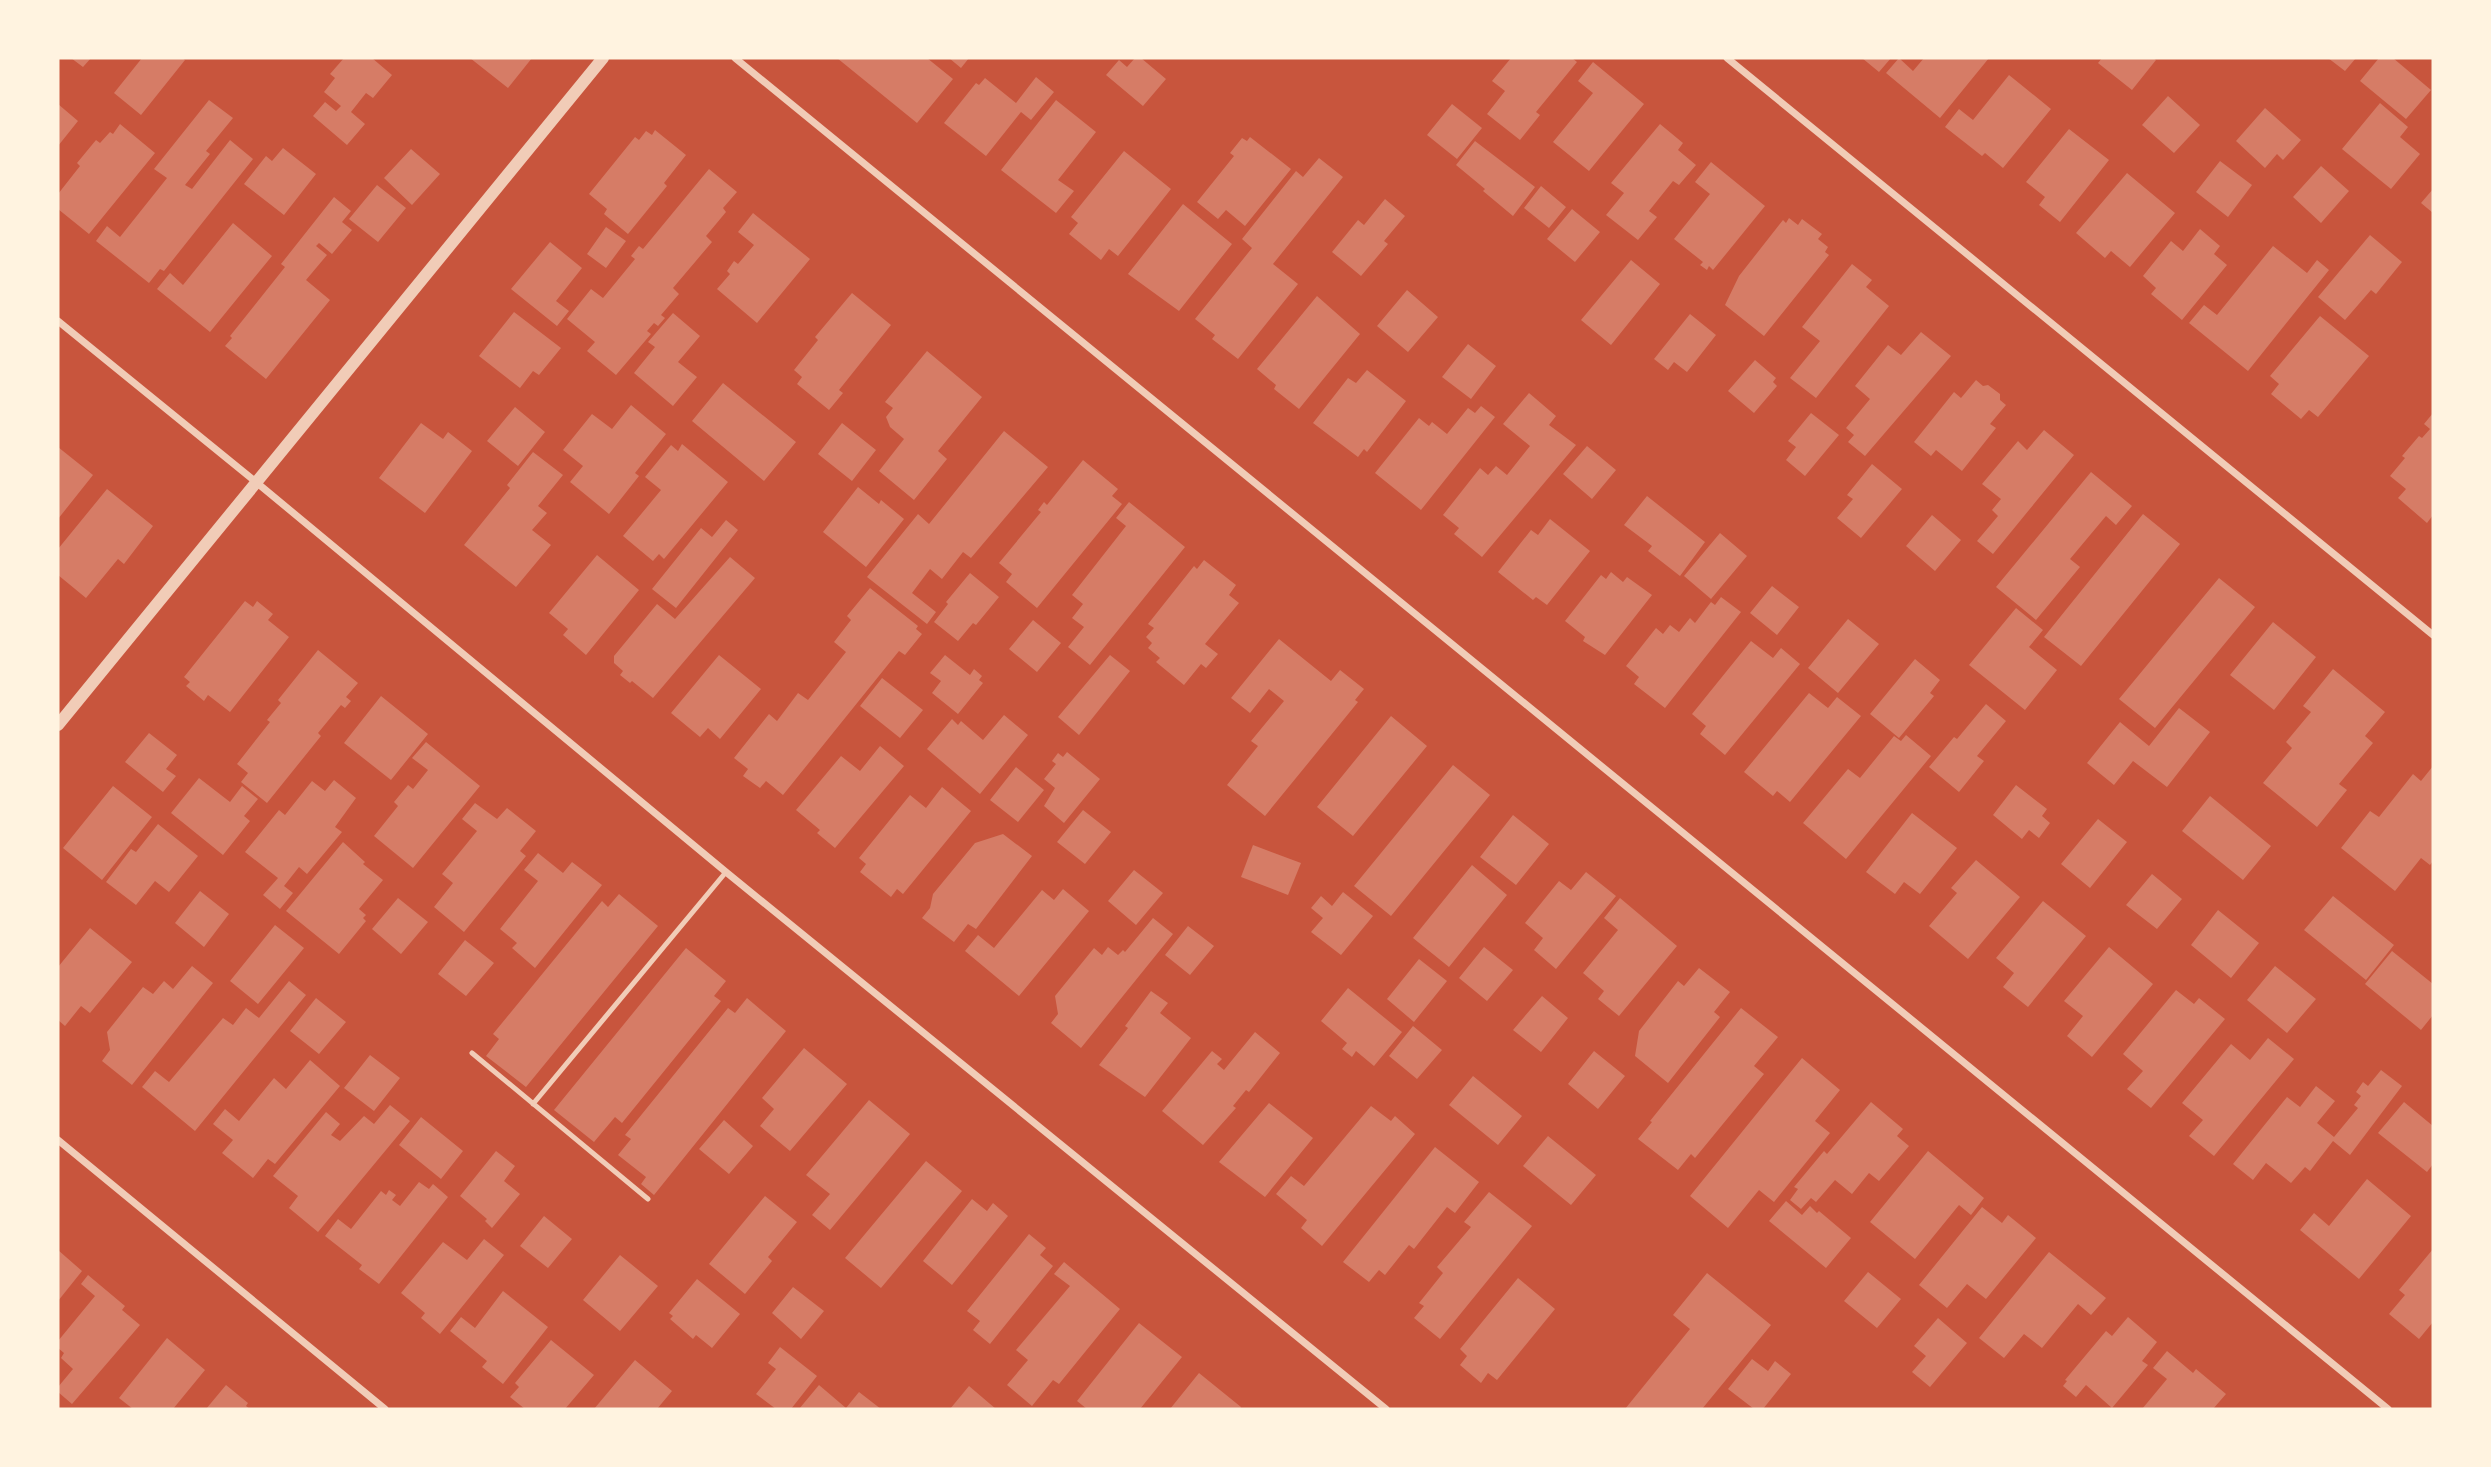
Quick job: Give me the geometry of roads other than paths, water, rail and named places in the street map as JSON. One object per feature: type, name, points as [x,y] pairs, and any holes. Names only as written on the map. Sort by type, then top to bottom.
[{"type":"street","points":[[58,725],[603,58]]},
{"type":"street","points":[[735,58],[2388,1409]]},
{"type":"street","points":[[1727,58],[2433,635]]},
{"type":"street","points":[[58,321],[726,872],[1386,1409]]},
{"type":"street","points":[[58,1140],[385,1409]]},
{"type":"lane","points":[[533,1104],[726,872]]},
{"type":"lane","points":[[472,1053],[648,1199]]}]
